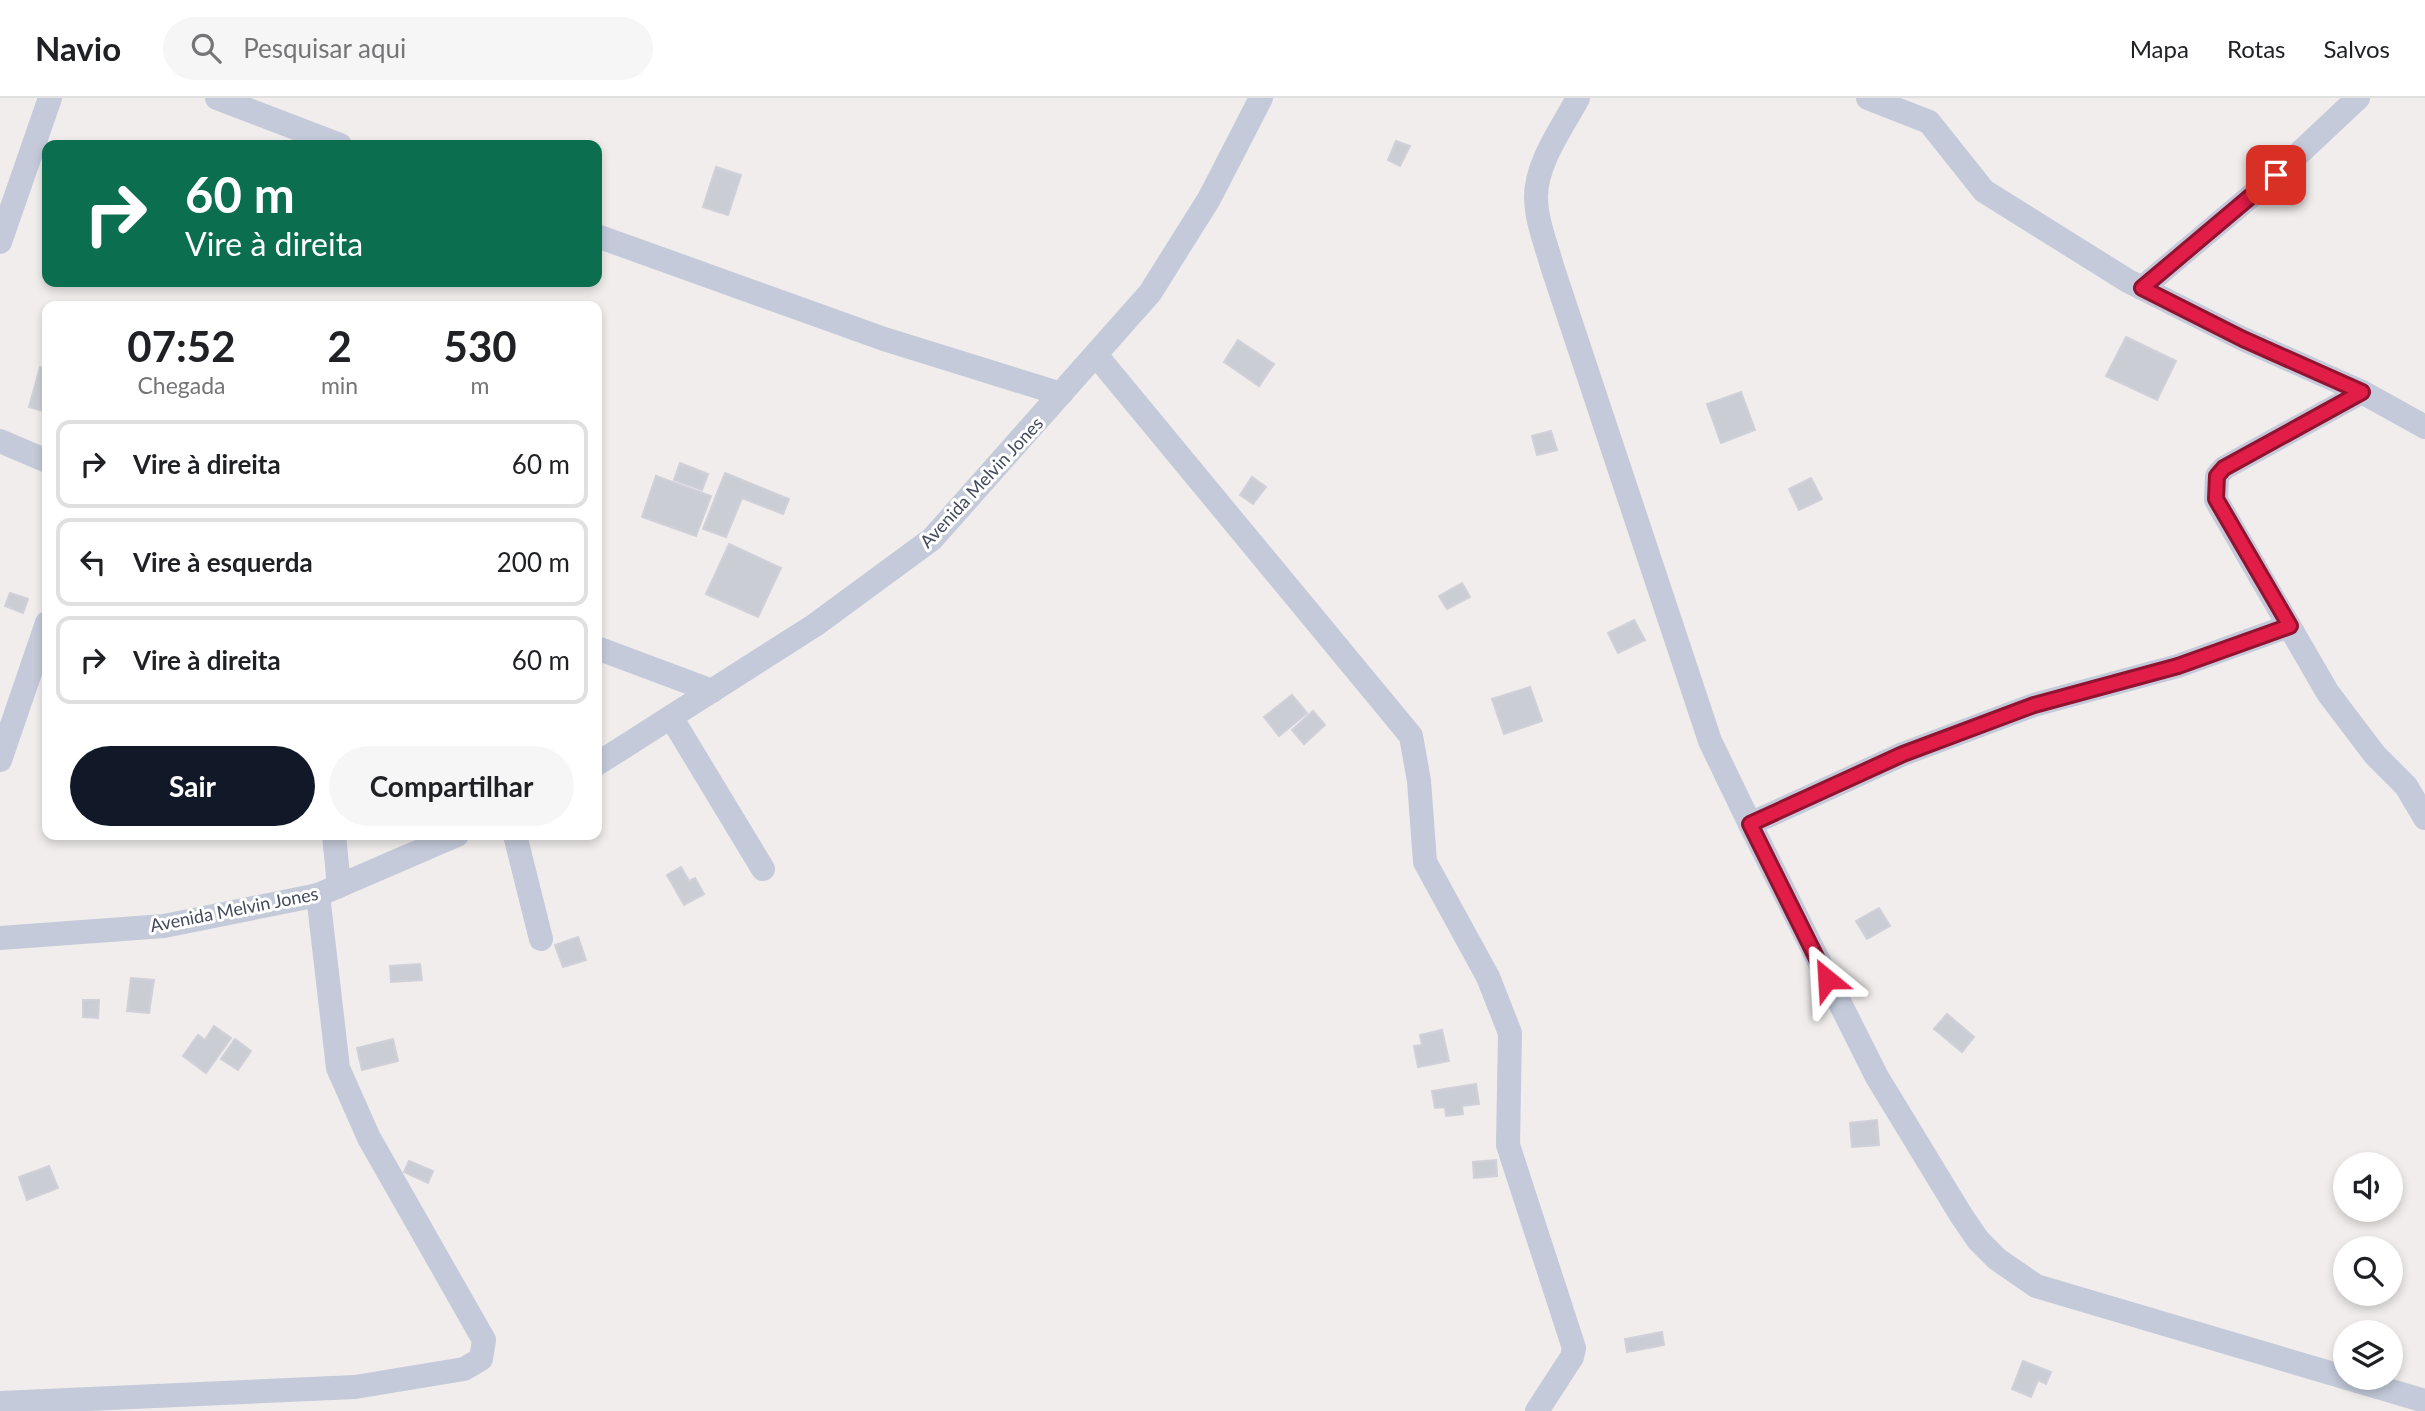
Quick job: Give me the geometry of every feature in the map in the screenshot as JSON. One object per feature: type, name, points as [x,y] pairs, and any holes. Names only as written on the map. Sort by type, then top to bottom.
[{"type":"street","points":[[0,242],[50,98]]},
{"type":"street","points":[[217,98],[328,140]]},
{"type":"street","name":"Avenida Melvin Jones","points":[[602,761],[815,625],[932,539],[1150,293],[1182,246],[1261,98]]},
{"type":"street","points":[[1578,98],[1544,164],[1536,196],[1537,211],[1552,266],[1710,741],[1877,1077],[1961,1215],[1997,1259],[2036,1286],[2425,1401]]},
{"type":"street","points":[[1868,98],[1929,122],[1984,191],[2142,288],[2243,339],[2362,392],[2425,427]]},
{"type":"street","points":[[2142,288],[2276,175],[2358,98]]},
{"type":"street","points":[[602,238],[884,339],[1061,394]]},
{"type":"street","points":[[1096,355],[1411,736],[1419,781],[1425,862],[1488,976],[1510,1034],[1508,1144],[1574,1348],[1572,1357],[1537,1411]]},
{"type":"street","points":[[2362,392],[2224,468],[2217,476],[2216,499],[2328,693],[2375,755],[2406,786],[2425,818]]},
{"type":"street","points":[[0,442],[42,459]]},
{"type":"street","points":[[1750,824],[1903,754],[2034,705],[2178,666],[2290,626]]},
{"type":"street","points":[[0,760],[42,638]]},
{"type":"street","points":[[602,650],[712,691]]},
{"type":"street","points":[[671,717],[764,869]]},
{"type":"street","points":[[0,1403],[355,1387],[464,1369],[481,1359],[484,1340],[369,1138],[338,1068],[329,891],[334,840]]},
{"type":"street","name":"Avenida Melvin Jones","points":[[0,938],[164,926],[329,891],[446,840]]},
{"type":"street","points":[[516,840],[541,939]]},
{"type":"building","points":[[1396,141],[1410,146],[1400,166],[1388,160]]},
{"type":"building","points":[[716,167],[741,175],[728,215],[703,207]]},
{"type":"building","points":[[2126,337],[2176,361],[2157,400],[2106,376]]},
{"type":"building","points":[[1238,340],[1274,364],[1259,386],[1224,362]]},
{"type":"building","points":[[40,367],[42,411],[29,407]]},
{"type":"building","points":[[1741,392],[1755,430],[1721,443],[1707,404]]},
{"type":"building","points":[[1551,431],[1557,450],[1537,455],[1532,436]]},
{"type":"building","points":[[680,463],[708,474],[702,490],[674,480]]},
{"type":"building","points":[[725,473],[789,499],[783,514],[742,498],[726,537],[703,529]]},
{"type":"building","points":[[656,476],[711,496],[696,536],[642,517]]},
{"type":"building","points":[[1252,477],[1266,487],[1253,504],[1240,495]]},
{"type":"building","points":[[1811,478],[1822,499],[1799,510],[1789,489]]},
{"type":"building","points":[[729,544],[781,568],[758,617],[706,594]]},
{"type":"building","points":[[1462,583],[1470,597],[1447,609],[1439,596]]},
{"type":"building","points":[[10,593],[28,599],[23,613],[5,606]]},
{"type":"building","points":[[1634,620],[1645,640],[1618,653],[1608,633]]},
{"type":"building","points":[[1530,687],[1542,721],[1504,734],[1492,699]]},
{"type":"building","points":[[1292,695],[1307,713],[1279,736],[1264,717]]},
{"type":"building","points":[[1313,711],[1325,725],[1304,744],[1292,730]]},
{"type":"building","points":[[681,867],[689,881],[695,878],[704,894],[684,905],[667,875]]},
{"type":"building","points":[[1879,908],[1890,926],[1867,939],[1856,921]]},
{"type":"building","points":[[578,937],[586,960],[563,967],[555,945]]},
{"type":"building","points":[[420,964],[422,980],[391,982],[390,966]]},
{"type":"building","points":[[131,978],[154,980],[149,1013],[127,1011]]},
{"type":"building","points":[[83,1000],[99,1000],[98,1018],[83,1017]]},
{"type":"building","points":[[1947,1014],[1974,1037],[1962,1052],[1934,1029]]},
{"type":"building","points":[[214,1026],[231,1038],[206,1073],[183,1056],[198,1035],[205,1040]]},
{"type":"building","points":[[1442,1030],[1449,1061],[1418,1067],[1414,1046],[1422,1045],[1420,1035]]},
{"type":"building","points":[[235,1039],[251,1051],[238,1070],[221,1059]]},
{"type":"building","points":[[393,1039],[398,1061],[362,1070],[357,1048]]},
{"type":"building","points":[[1476,1084],[1479,1104],[1462,1106],[1463,1114],[1446,1116],[1445,1107],[1435,1108],[1432,1091]]},
{"type":"building","points":[[1877,1120],[1879,1145],[1852,1147],[1850,1123]]},
{"type":"building","points":[[1496,1160],[1497,1176],[1474,1178],[1473,1162]]},
{"type":"building","points":[[409,1161],[433,1171],[428,1183],[404,1172]]},
{"type":"building","points":[[49,1166],[58,1188],[27,1200],[19,1177]]},
{"type":"building","points":[[1662,1332],[1664,1345],[1627,1352],[1625,1339]]},
{"type":"building","points":[[2023,1361],[2051,1372],[2046,1384],[2038,1380],[2031,1397],[2012,1389]]},
{"type":"route","points":[[1827,979],[1750,824],[1903,754],[2034,705],[2178,666],[2290,626],[2216,499],[2217,476],[2224,468],[2362,392],[2243,339],[2142,288],[2276,175]]}]
